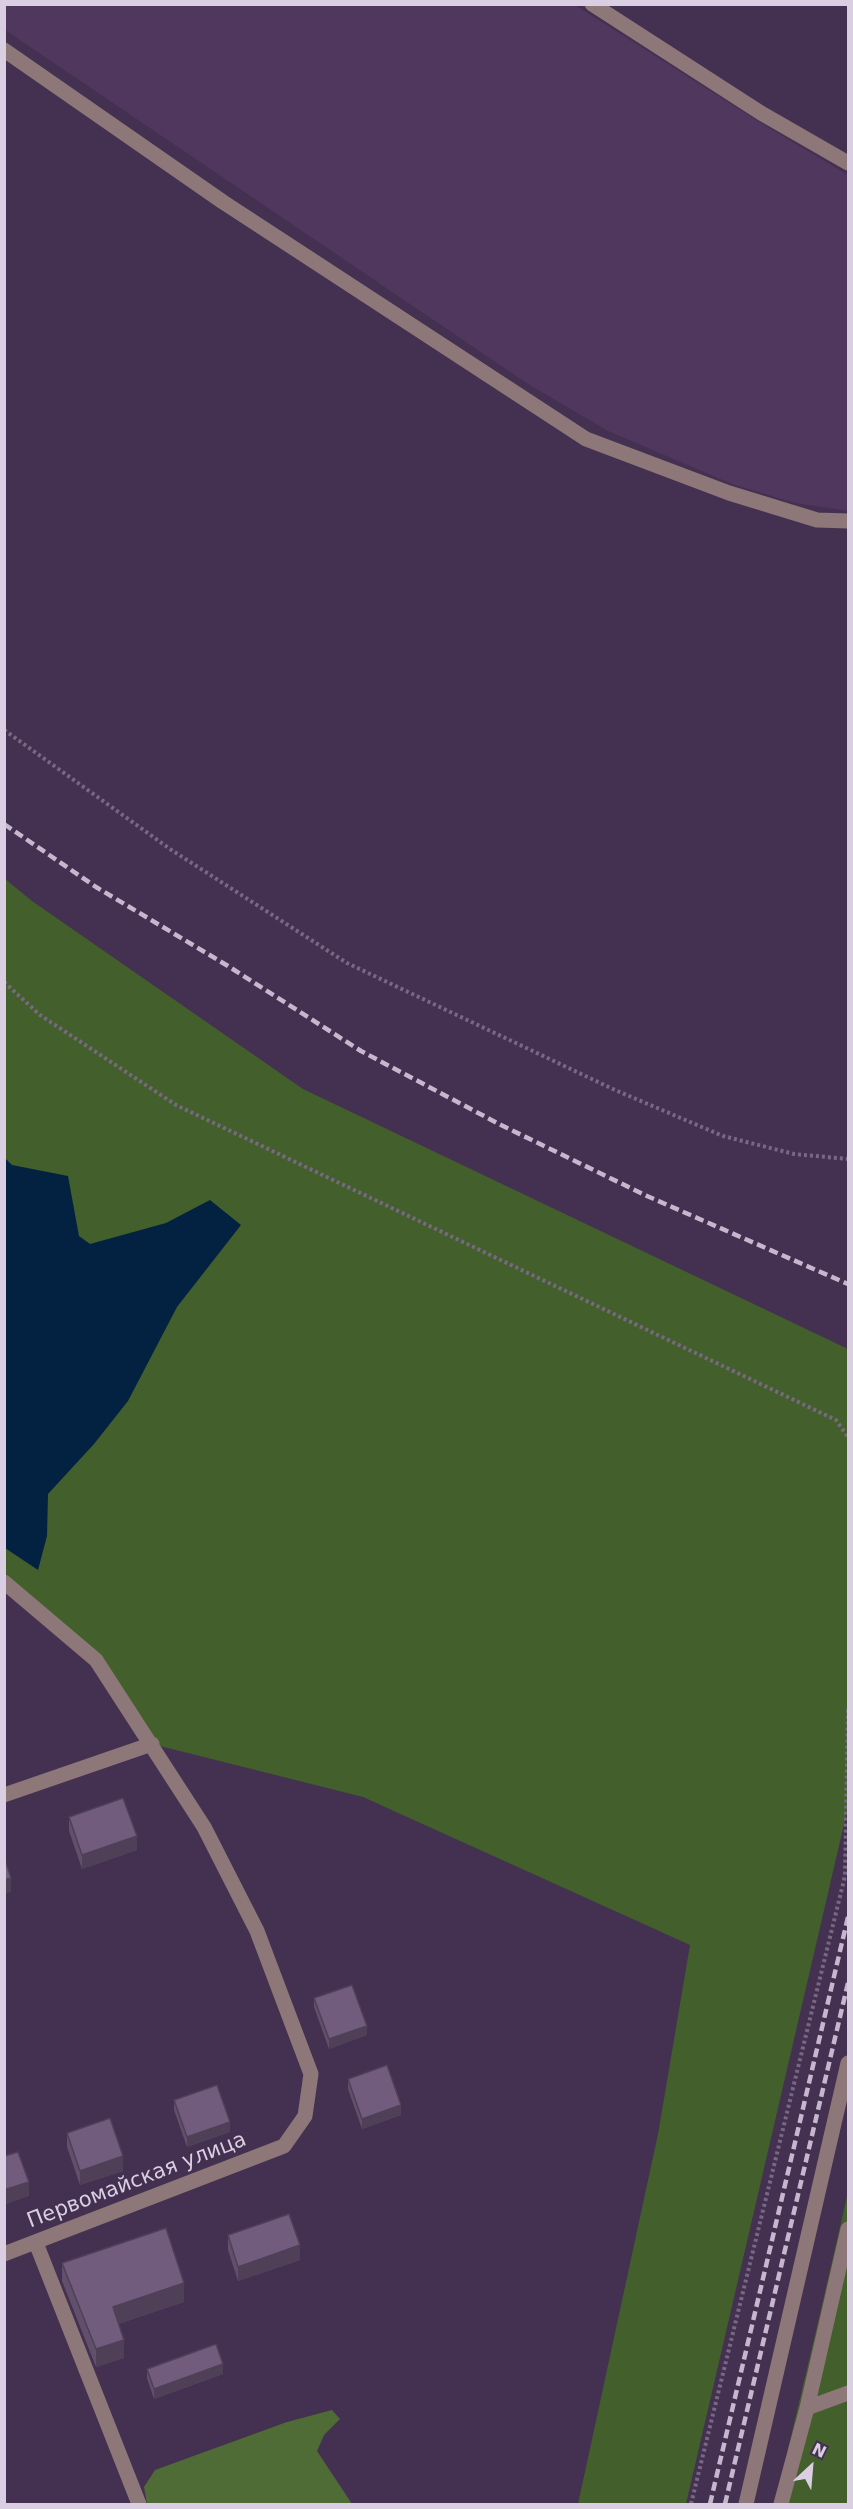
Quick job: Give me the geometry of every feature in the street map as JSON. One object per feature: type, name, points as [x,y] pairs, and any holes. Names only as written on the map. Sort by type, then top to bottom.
[{"type":"street","points":[[592,4],[761,113],[849,163]]},
{"type":"street","points":[[4,50],[223,202],[586,439],[740,497],[817,520],[849,521]]},
{"type":"street","points":[[4,1582],[96,1660],[152,1744],[4,1795]]},
{"type":"street","name":"Первомайская улица","points":[[4,2254],[284,2146],[305,2116],[311,2074],[256,1931],[204,1827],[152,1744]]},
{"type":"street","points":[[746,2505],[849,2064]]},
{"type":"street","points":[[781,2505],[807,2408],[849,2229]]},
{"type":"street","points":[[36,2243],[139,2505]]},
{"type":"street","points":[[807,2408],[849,2393]]},
{"type":"path","points":[[4,730],[173,851],[347,963],[615,1090],[723,1136],[794,1154],[849,1159]]},
{"type":"path","points":[[4,982],[40,1016],[176,1105],[836,1420],[849,1437]]},
{"type":"path","points":[[845,1876],[849,1708]]},
{"type":"path","points":[[691,2505],[849,1861]]},
{"type":"shaded area","points":[[4,5],[575,5],[761,123],[848,175],[848,511],[795,503],[732,484],[608,431],[528,384],[5,30]]},
{"type":"green space","points":[[4,878],[32,901],[303,1089],[848,1349],[848,1807],[686,2504],[578,2504],[658,2134],[690,1945],[363,1797],[152,1744],[96,1660],[5,1576]]},
{"type":"green space","points":[[848,2192],[848,2504],[775,2504],[819,2318]]},
{"type":"green space","points":[[332,2410],[340,2419],[324,2435],[317,2451],[352,2504],[147,2504],[144,2487],[155,2470],[287,2422]]},
{"type":"water","points":[[4,1157],[12,1165],[68,1176],[79,1236],[90,1244],[166,1223],[210,1200],[241,1225],[177,1307],[128,1401],[94,1444],[48,1494],[47,1536],[38,1570],[5,1548]]},
{"type":"building","points":[[123,1798],[137,1836],[82,1855],[69,1817]]},
{"type":"building","points":[[4,1858],[11,1878],[4,1880]]},
{"type":"building","points":[[352,1985],[367,2026],[329,2039],[314,1998]]},
{"type":"building","points":[[387,2065],[401,2105],[362,2119],[348,2079]]},
{"type":"building","points":[[217,2085],[230,2122],[187,2137],[174,2100]]},
{"type":"building","points":[[110,2118],[123,2156],[80,2171],[67,2133]]},
{"type":"building","points":[[18,2152],[29,2182],[4,2190],[4,2156]]},
{"type":"building","points":[[289,2214],[300,2245],[238,2267],[228,2235]]},
{"type":"building","points":[[166,2228],[184,2283],[113,2307],[124,2340],[96,2349],[62,2263]]},
{"type":"building","points":[[216,2344],[223,2364],[154,2389],[147,2369]]},
{"type":"railway","points":[[4,824],[96,887],[228,966],[361,1051],[501,1125],[647,1196],[848,1284]]},
{"type":"railway","points":[[710,2504],[848,1917]]},
{"type":"railway","points":[[725,2504],[848,1983]]}]
